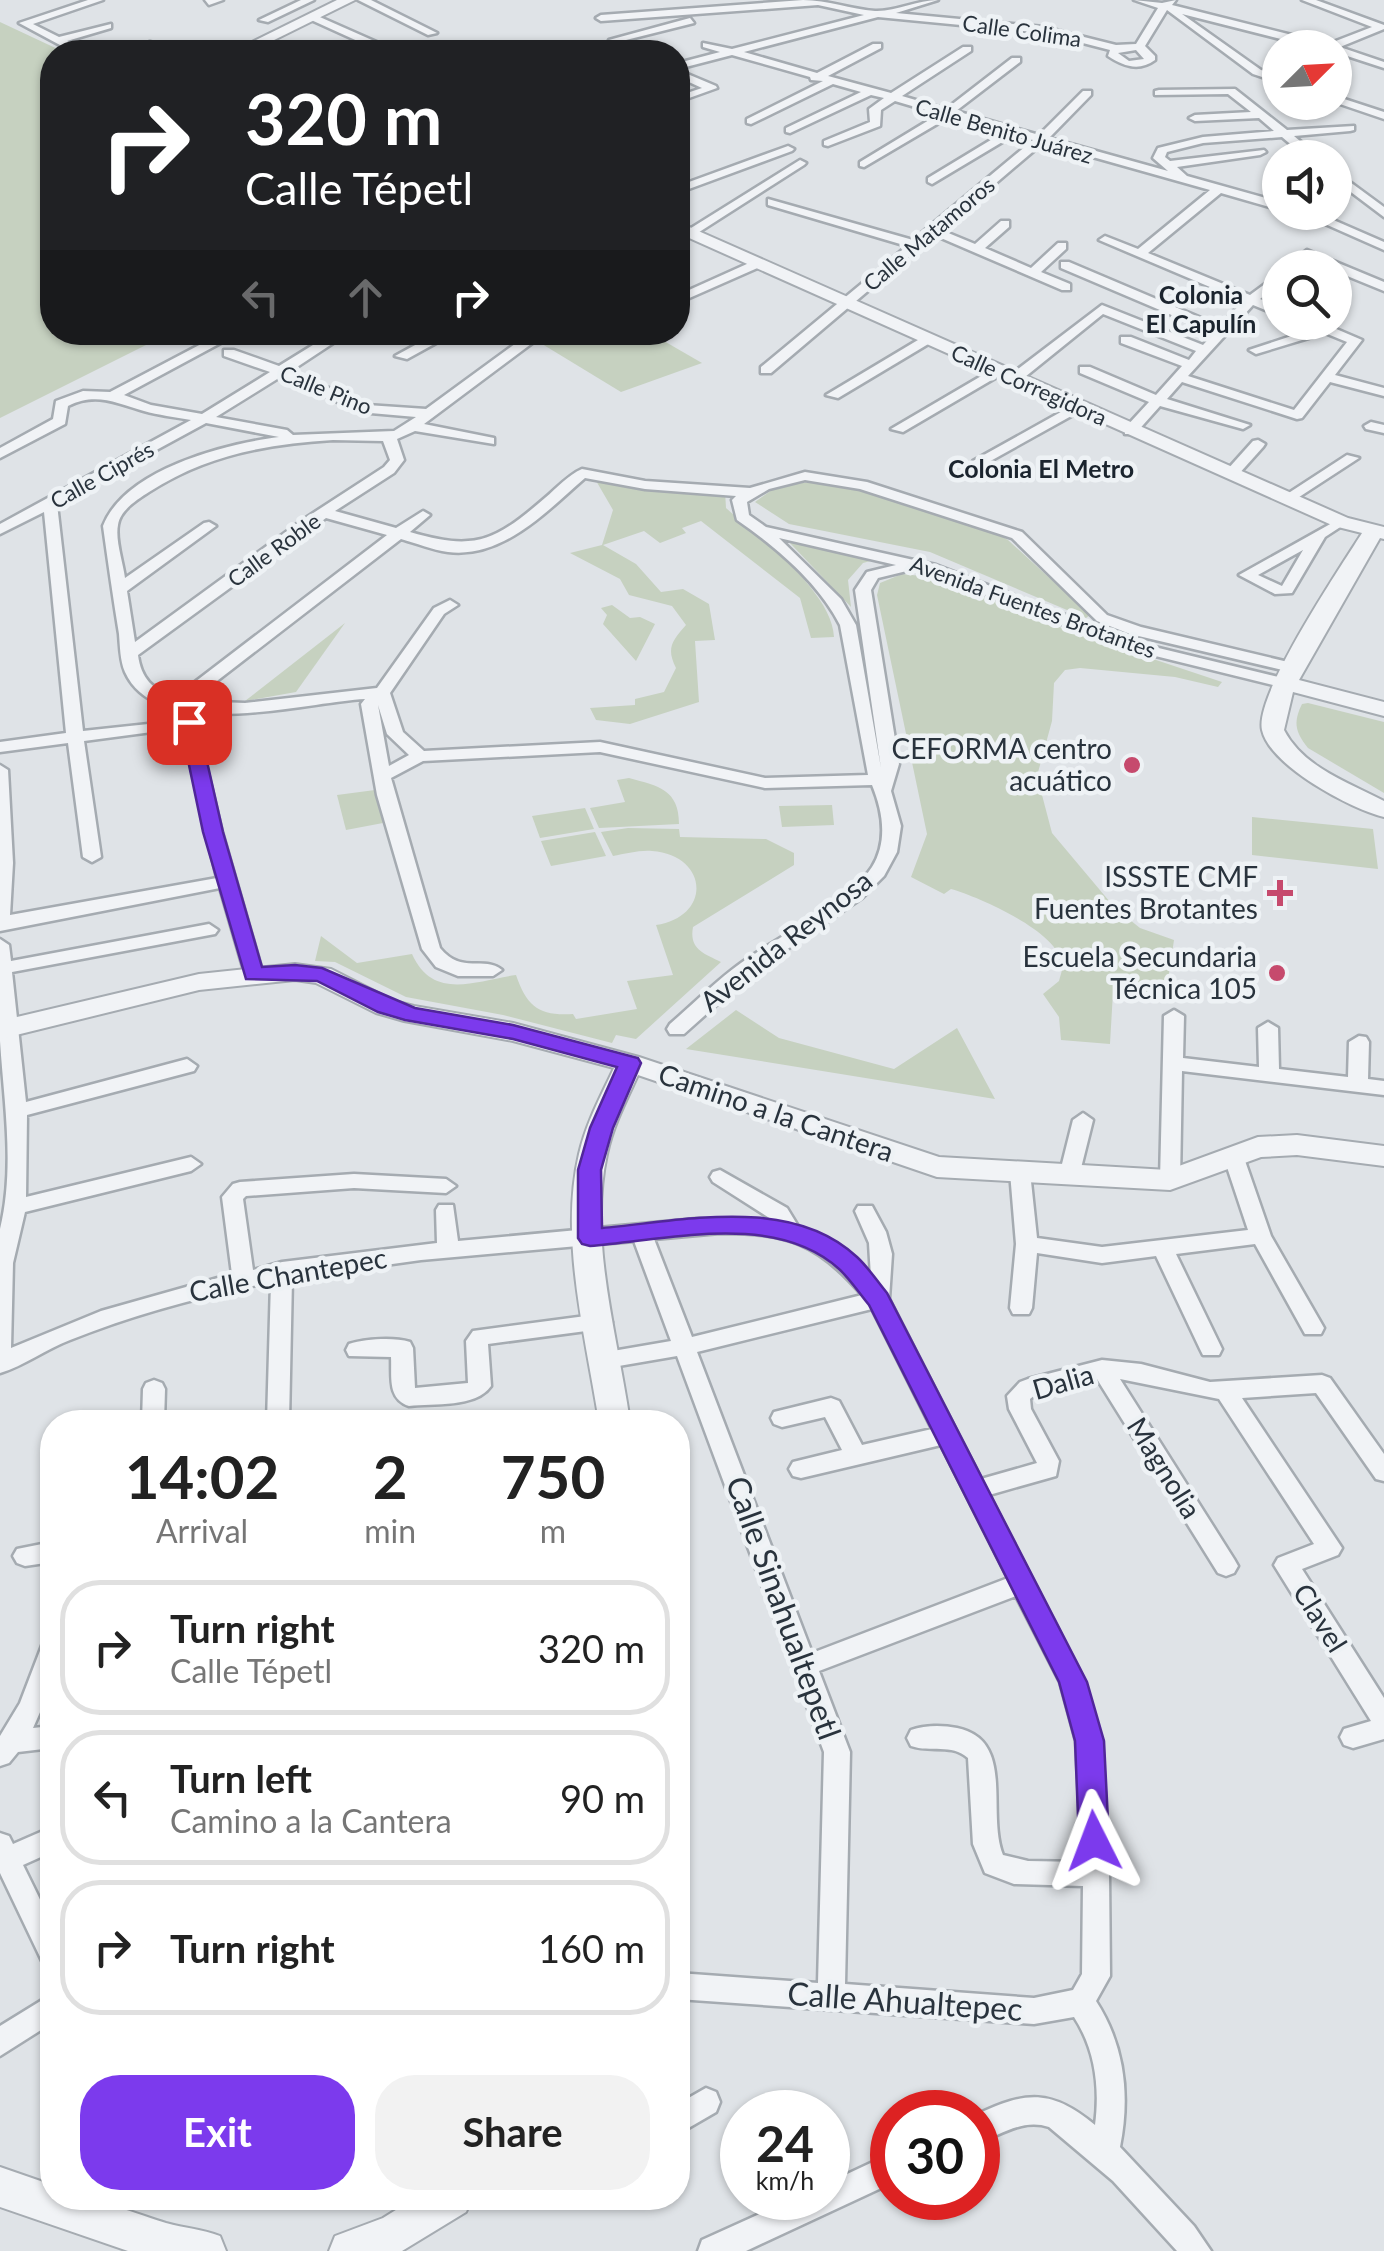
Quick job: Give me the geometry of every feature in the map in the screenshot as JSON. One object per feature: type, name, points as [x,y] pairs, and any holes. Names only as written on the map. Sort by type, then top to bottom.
[{"type":"street","points":[[54,40],[24,23],[98,0]]},
{"type":"street","points":[[264,20],[310,0]]},
{"type":"street","points":[[277,40],[347,0]]},
{"type":"street","points":[[363,0],[432,33]]},
{"type":"street","points":[[595,0],[614,40],[714,15]]},
{"type":"street","points":[[602,18],[658,0]]},
{"type":"street","points":[[888,0],[904,7]]},
{"type":"street","points":[[690,65],[933,0]]},
{"type":"street","points":[[1139,0],[1169,3],[1262,31]]},
{"type":"street","points":[[1307,0],[1381,27],[1352,39]]},
{"type":"street","name":"Calle Colima","points":[[602,18],[813,1],[876,14],[1044,30],[1116,48],[1139,48]]},
{"type":"street","points":[[1116,48],[1112,54],[1123,68],[1150,60],[1150,55],[1139,48],[1169,3]]},
{"type":"street","points":[[1169,3],[1262,74]]},
{"type":"street","points":[[1223,21],[1237,12]]},
{"type":"street","points":[[313,16],[365,40]]},
{"type":"street","points":[[690,49],[807,18]]},
{"type":"street","points":[[63,40],[107,26]]},
{"type":"street","name":"Calle Benito Juárez","points":[[707,45],[891,100],[1262,201]]},
{"type":"street","points":[[770,127],[746,120],[877,46]]},
{"type":"street","points":[[828,143],[876,124],[874,110],[967,49]]},
{"type":"street","points":[[1352,55],[1384,65]]},
{"type":"street","points":[[864,164],[945,115],[1016,60]]},
{"type":"street","points":[[1256,72],[1262,70]]},
{"type":"street","points":[[690,76],[712,88],[690,95]]},
{"type":"street","points":[[1159,93],[1231,91],[1293,140]]},
{"type":"street","points":[[790,130],[867,93]]},
{"type":"street","name":"Calle Matamoros","points":[[766,370],[1039,141],[1087,93]]},
{"type":"street","points":[[1352,105],[1384,116]]},
{"type":"street","points":[[1195,118],[1261,115]]},
{"type":"street","points":[[1186,181],[1158,154],[1183,143],[1350,128]]},
{"type":"street","points":[[932,180],[1010,133]]},
{"type":"street","points":[[690,186],[788,150]]},
{"type":"street","points":[[1168,165],[1260,152]]},
{"type":"street","points":[[690,232],[800,163]]},
{"type":"street","points":[[1352,188],[1384,213]]},
{"type":"street","points":[[1140,254],[1217,190]]},
{"type":"street","points":[[772,202],[917,245]]},
{"type":"street","points":[[976,249],[1005,224]]},
{"type":"street","points":[[1346,230],[1384,246]]},
{"type":"street","points":[[934,231],[1066,287]]},
{"type":"street","name":"Calle Corregidora","points":[[690,237],[758,263],[1341,522],[1378,532]]},
{"type":"street","points":[[1105,240],[1262,306]]},
{"type":"street","points":[[1033,273],[1062,246]]},
{"type":"street","points":[[690,293],[758,263]]},
{"type":"street","points":[[1065,265],[1224,332]]},
{"type":"street","points":[[1352,273],[1384,287]]},
{"type":"street","points":[[1130,431],[1262,292]]},
{"type":"street","points":[[898,429],[1007,374],[1098,309],[1207,352]]},
{"type":"street","points":[[1126,340],[1188,372],[1297,415],[1355,340],[1352,339]]},
{"type":"street","points":[[833,395],[928,340]]},
{"type":"street","points":[[1256,350],[1298,340]]},
{"type":"street","points":[[1296,354],[1319,340]]},
{"type":"street","points":[[114,396],[211,345]]},
{"type":"street","name":"Calle Ciprés","points":[[52,511],[324,345]]},
{"type":"street","points":[[402,356],[425,345]]},
{"type":"street","points":[[382,693],[200,709],[143,690],[132,671],[129,654],[110,526],[113,517],[130,498],[167,473],[221,450],[305,438],[389,437],[412,426],[512,345]]},
{"type":"street","name":"Calle Pino","points":[[229,352],[364,409],[426,414]]},
{"type":"street","points":[[1085,370],[1161,402],[1244,426]]},
{"type":"street","points":[[1327,377],[1384,392]]},
{"type":"street","points":[[0,454],[60,421],[61,404],[94,391],[149,408],[287,434]]},
{"type":"street","points":[[980,461],[1077,407]]},
{"type":"street","points":[[412,426],[489,441]]},
{"type":"street","name":"Calle Roble","points":[[129,654],[397,460],[389,437]]},
{"type":"street","points":[[1232,473],[1258,444]]},
{"type":"street","points":[[1288,498],[1352,458]]},
{"type":"street","points":[[325,513],[449,548],[482,546],[509,534],[582,473],[645,485],[748,492]]},
{"type":"street","name":"Avenida Fuentes Brotantes","points":[[748,492],[795,478],[834,478],[998,526],[1017,535],[1102,618],[1384,709]]},
{"type":"street","points":[[748,492],[739,500],[738,508],[742,517],[761,530]]},
{"type":"street","points":[[4,524],[52,511],[74,738],[92,857]]},
{"type":"street","points":[[177,704],[423,515]]},
{"type":"street","points":[[1318,536],[1341,522]]},
{"type":"street","points":[[120,589],[209,526]]},
{"type":"street","name":"Avenida Fuentes Brotantes","points":[[761,530],[930,568],[1133,646],[1384,690]]},
{"type":"street","name":"Avenida Reynosa","points":[[677,1029],[717,991],[856,894],[878,872],[888,852],[892,826],[882,784],[872,765],[848,624],[836,602],[813,577],[761,530]]},
{"type":"street","points":[[1378,532],[1290,676],[1272,712],[1272,728],[1288,754],[1384,810]]},
{"type":"street","name":"Avenida Reynosa","points":[[882,784],[891,764],[863,590],[865,582],[882,571],[907,566],[930,568]]},
{"type":"street","points":[[450,604],[439,611],[382,693],[369,704],[382,776],[436,957],[459,971],[493,970]]},
{"type":"street","points":[[382,693],[396,734],[420,756]]},
{"type":"street","points":[[0,746],[189,722],[213,832],[254,974]]},
{"type":"street","points":[[382,776],[420,756],[600,747],[765,783],[882,784]]},
{"type":"street","points":[[0,770],[0,924],[228,881]]},
{"type":"street","points":[[2,976],[209,930]]},
{"type":"street","points":[[0,945],[3,1029],[17,1111],[11,1203],[1,1263],[0,1364]]},
{"type":"street","name":"Camino a la Cantera","points":[[3,1029],[199,982],[295,972],[322,975],[386,1007],[412,1015],[513,1032],[630,1063],[937,1167],[1170,1180],[1258,1147],[1296,1145],[1384,1156]]},
{"type":"street","points":[[1170,1180],[1174,1016]]},
{"type":"street","points":[[1268,1028],[1269,1075]]},
{"type":"street","points":[[1358,1085],[1359,1042]]},
{"type":"street","points":[[613,1410],[590,1238],[590,1170],[602,1128],[630,1063]]},
{"type":"street","points":[[1173,1064],[1384,1088]]},
{"type":"street","points":[[17,1111],[187,1066]]},
{"type":"street","points":[[1070,1176],[1084,1120]]},
{"type":"street","points":[[1233,1154],[1260,1236],[1314,1328]]},
{"type":"street","points":[[11,1203],[191,1164]]},
{"type":"street","points":[[1020,1172],[1027,1244],[1021,1308]]},
{"type":"street","points":[[720,1176],[780,1213],[791,1232]]},
{"type":"street","points":[[242,1277],[232,1197],[240,1189],[354,1181],[446,1186]]},
{"type":"street","points":[[446,1210],[448,1249]]},
{"type":"street","points":[[865,1212],[881,1236],[883,1282],[878,1299]]},
{"type":"street","points":[[590,1238],[735,1225],[791,1232],[819,1242],[848,1263],[878,1299],[1072,1682],[1089,1741],[1096,1874],[1096,1976],[1081,2002],[1098,2026],[1106,2052],[1114,2115],[1104,2155]]},
{"type":"street","name":"Calle Sinahualtepetl","points":[[642,1234],[837,1752],[831,1998]]},
{"type":"street","points":[[1027,1244],[1102,1255],[1260,1236]]},
{"type":"street","name":"Calle Chantepec","points":[[0,1364],[40,1341],[84,1325],[242,1277],[448,1249],[590,1238]]},
{"type":"street","points":[[1163,1248],[1211,1349]]},
{"type":"street","points":[[278,1410],[282,1270]]},
{"type":"street","points":[[607,1360],[683,1347],[878,1299]]},
{"type":"street","points":[[357,1350],[402,1348],[404,1392],[408,1397],[472,1392],[480,1386],[477,1341],[481,1337],[601,1322]]},
{"type":"street","name":"Dalia","points":[[976,1490],[1048,1468],[1020,1409],[1018,1396],[1028,1388],[1102,1369],[1210,1391],[1322,1384],[1384,1472]]},
{"type":"street","name":"Magnolia","points":[[1102,1369],[1226,1566]]},
{"type":"street","points":[[153,1410],[154,1389]]},
{"type":"street","name":"Clavel","points":[[1226,1390],[1330,1548],[1286,1565],[1384,1720]]},
{"type":"street","points":[[782,1418],[831,1407],[856,1456]]},
{"type":"street","points":[[801,1469],[948,1434]]},
{"type":"street","points":[[25,1556],[40,1554]]},
{"type":"street","points":[[806,1666],[1022,1583]]},
{"type":"street","points":[[6,1748],[40,1686]]},
{"type":"street","points":[[1353,1736],[1384,1728]]},
{"type":"street","points":[[920,1738],[960,1738],[974,1743],[981,1755],[986,1848],[993,1863],[1009,1871],[1096,1874]]},
{"type":"street","points":[[6,1748],[40,1740]]},
{"type":"street","points":[[40,1842],[4,1852],[40,1927]]},
{"type":"street","name":"Calle Ahualtepec","points":[[690,1987],[1034,2011],[1081,2002]]},
{"type":"street","points":[[0,2042],[40,2018]]},
{"type":"street","points":[[690,2112],[706,2102]]},
{"type":"street","points":[[1000,2118],[1042,2109],[1074,2123],[1196,2251]]},
{"type":"street","points":[[713,2251],[870,2178]]},
{"type":"street","points":[[0,2187],[40,2201]]},
{"type":"street","points":[[68,2210],[171,2245],[205,2251]]},
{"type":"street","points":[[350,2251],[396,2233],[433,2210]]},
{"type":"green space","points":[[0,22],[40,41],[40,345],[146,345],[0,418]]},
{"type":"green space","points":[[544,345],[671,345],[702,363],[621,392]]},
{"type":"green space","points":[[595,479],[669,487],[671,492],[725,491],[726,508],[808,584],[830,619],[834,637],[811,638],[800,598],[701,521],[682,528],[686,533],[660,543],[644,531],[603,545],[636,564],[661,592],[683,589],[709,604],[715,640],[695,641],[699,702],[630,724],[596,720],[590,708],[635,705],[635,699],[664,692],[676,668],[672,645],[686,625],[672,606],[629,595],[620,579],[570,553],[602,545],[613,510]]},
{"type":"green space","points":[[815,481],[846,485],[992,531],[1008,540],[1090,615],[1086,618],[930,552],[789,524],[755,502],[776,487]]},
{"type":"green space","points":[[789,542],[874,560],[863,563],[848,580],[851,607]]},
{"type":"green space","points":[[902,574],[941,578],[1069,631],[1222,682],[1218,687],[1175,677],[1080,668],[1065,670],[1054,683],[1052,721],[1037,776],[1052,833],[1115,908],[1140,928],[1174,940],[1165,1000],[1113,992],[1110,1044],[1061,1040],[1059,1017],[1043,994],[1059,981],[1062,969],[1058,953],[1048,940],[998,908],[951,889],[944,894],[911,877],[927,834],[877,595],[880,583]]},
{"type":"green space","points":[[612,605],[630,618],[640,617],[655,624],[636,661],[603,624],[607,615],[601,608]]},
{"type":"green space","points":[[345,623],[296,692],[245,701]]},
{"type":"green space","points":[[1302,704],[1384,722],[1384,793],[1308,748],[1298,732],[1297,716]]},
{"type":"green space","points":[[629,778],[665,791],[675,804],[679,824],[599,828],[590,808],[625,802],[617,780]]},
{"type":"green space","points":[[375,790],[383,823],[346,830],[337,795]]},
{"type":"green space","points":[[832,805],[834,825],[782,827],[779,806]]},
{"type":"green space","points":[[585,808],[594,829],[540,838],[532,816]]},
{"type":"green space","points":[[1252,817],[1373,829],[1378,869],[1252,855]]},
{"type":"green space","points":[[679,829],[680,837],[766,839],[794,853],[794,865],[693,927],[695,945],[721,962],[636,1039],[616,1035],[612,1043],[503,1015],[406,997],[335,962],[315,961],[321,936],[357,963],[412,954],[421,969],[443,983],[471,983],[516,975],[536,1007],[551,1013],[573,1014],[576,1019],[637,1009],[627,981],[673,975],[656,925],[687,910],[695,899],[696,886],[693,874],[671,855],[647,851],[613,856],[601,832]]},
{"type":"green space","points":[[595,832],[606,856],[551,866],[541,841]]},
{"type":"green space","points":[[736,1010],[779,1038],[894,1069],[957,1028],[995,1099],[686,1049]]},
{"type":"place","name":"CEFORMA centro acuático","points":[[1132,765]]},
{"type":"place","name":"ISSSTE CMF Fuentes Brotantes","points":[[1280,893]]},
{"type":"place","name":"Escuela Secundaria Técnica 105","points":[[1277,973]]},
{"type":"district","name":"Colonia El Capulín","points":[[1201,310]]},
{"type":"district","name":"Colonia El Metro","points":[[1041,469]]},
{"type":"route","points":[[189,722],[213,832],[254,974],[322,975],[386,1007],[412,1015],[513,1032],[630,1063],[602,1128],[590,1170],[590,1238],[735,1225],[791,1232],[819,1242],[848,1263],[878,1299],[1072,1682],[1089,1741],[1094,1841]]}]
